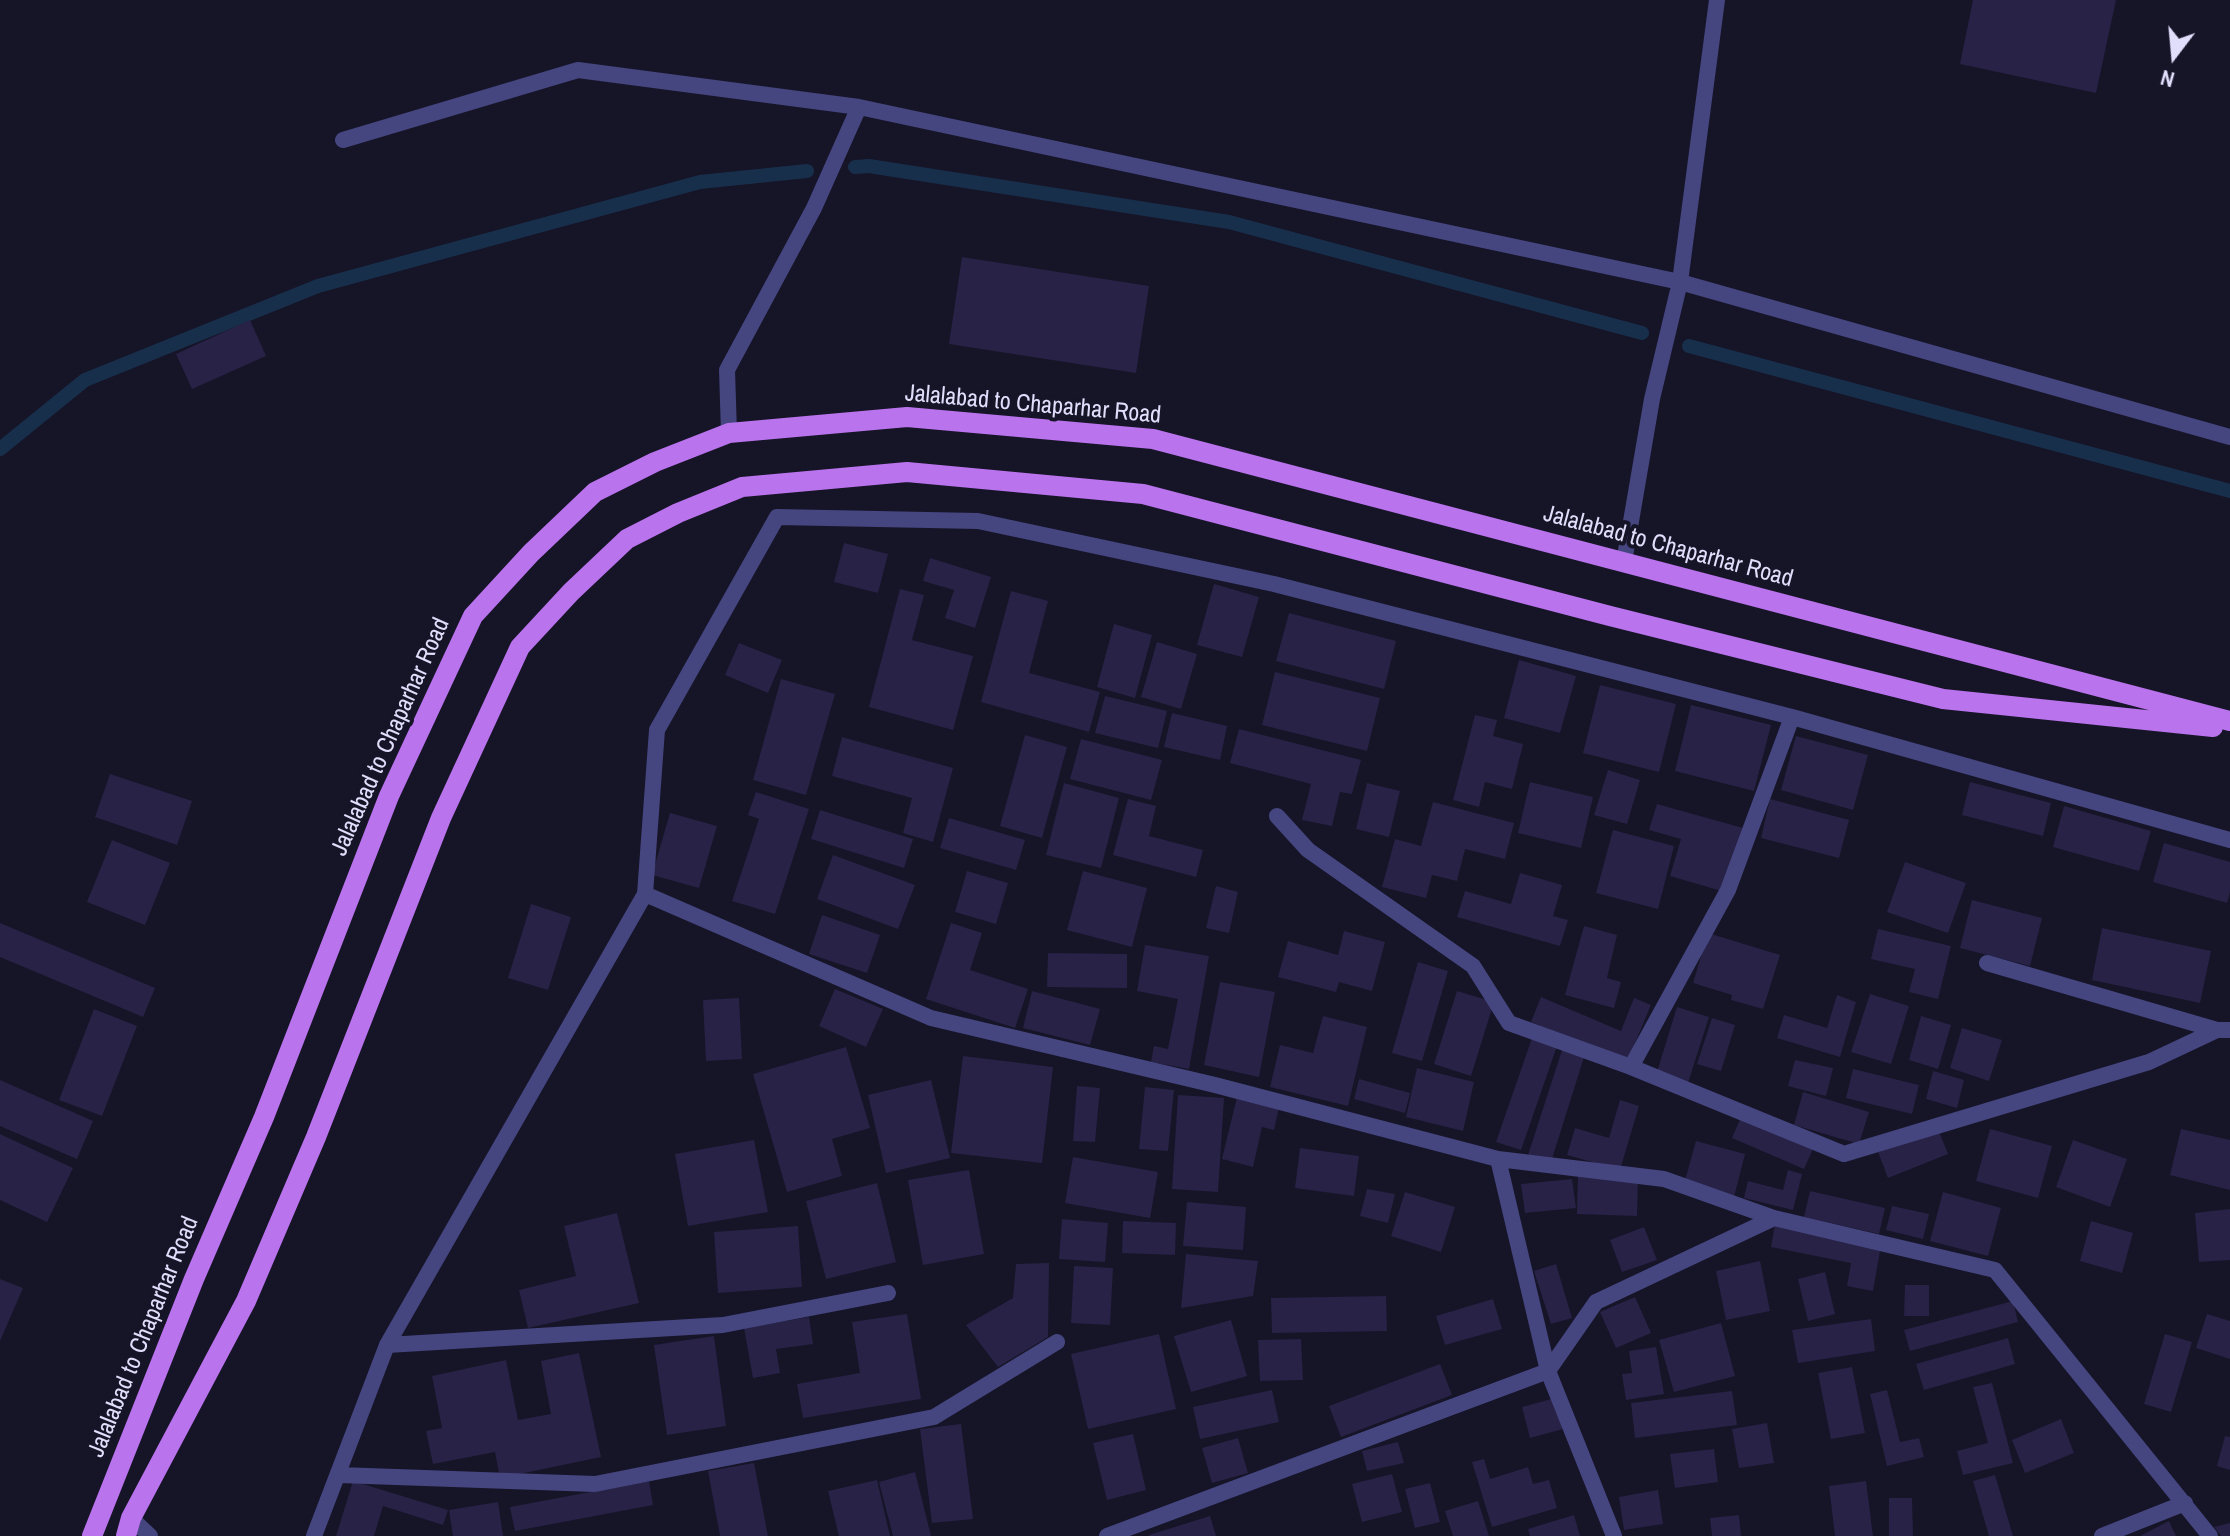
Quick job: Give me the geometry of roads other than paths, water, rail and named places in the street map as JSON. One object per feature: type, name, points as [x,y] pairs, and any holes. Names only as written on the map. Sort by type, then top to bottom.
[{"type":"main road","name":"Jalalabad to Chaparhar Road","points":[[92,1536],[194,1279],[264,1117],[389,796],[473,616],[531,553],[595,492],[655,462],[729,433],[907,417],[1153,439],[2230,721]]},
{"type":"main road","points":[[128,1527],[246,1301],[316,1137],[441,818],[520,647],[571,592],[627,539],[678,513],[742,487],[907,472],[1143,494],[1943,699],[2230,729]]},
{"type":"street","points":[[1624,562],[1652,399],[1680,282],[1717,0]]},
{"type":"street","points":[[343,140],[578,70],[859,107],[1680,282],[2230,437]]},
{"type":"street","points":[[729,433],[727,370],[814,208],[859,107]]},
{"type":"street","points":[[314,1536],[387,1345],[645,894],[657,730],[777,517],[978,521],[1274,584],[1792,717],[2230,840]]},
{"type":"street","points":[[1631,1067],[1728,890],[1792,717]]},
{"type":"street","points":[[1277,816],[1308,850],[1473,966],[1509,1023],[1631,1067],[1844,1154],[2149,1062],[2223,1030]]},
{"type":"street","points":[[645,894],[931,1018],[1215,1085],[1498,1159],[1664,1179],[1774,1218],[1995,1270],[2210,1536]]},
{"type":"street","points":[[1987,963],[2223,1030]]},
{"type":"street","points":[[1498,1159],[1548,1371],[1614,1536]]},
{"type":"street","points":[[1107,1536],[1548,1371],[1596,1302],[1774,1218]]},
{"type":"street","points":[[387,1345],[723,1325],[888,1293]]},
{"type":"street","points":[[339,1475],[595,1484],[934,1417],[1057,1342]]},
{"type":"street","points":[[2102,1536],[2185,1503]]},
{"type":"street","points":[[128,1527],[150,1536]]},
{"type":"waterway","points":[[855,167],[869,166],[1229,222],[1642,333]]},
{"type":"waterway","points":[[0,449],[85,380],[318,286],[700,182],[807,171]]},
{"type":"waterway","points":[[1689,346],[2230,491]]}]
